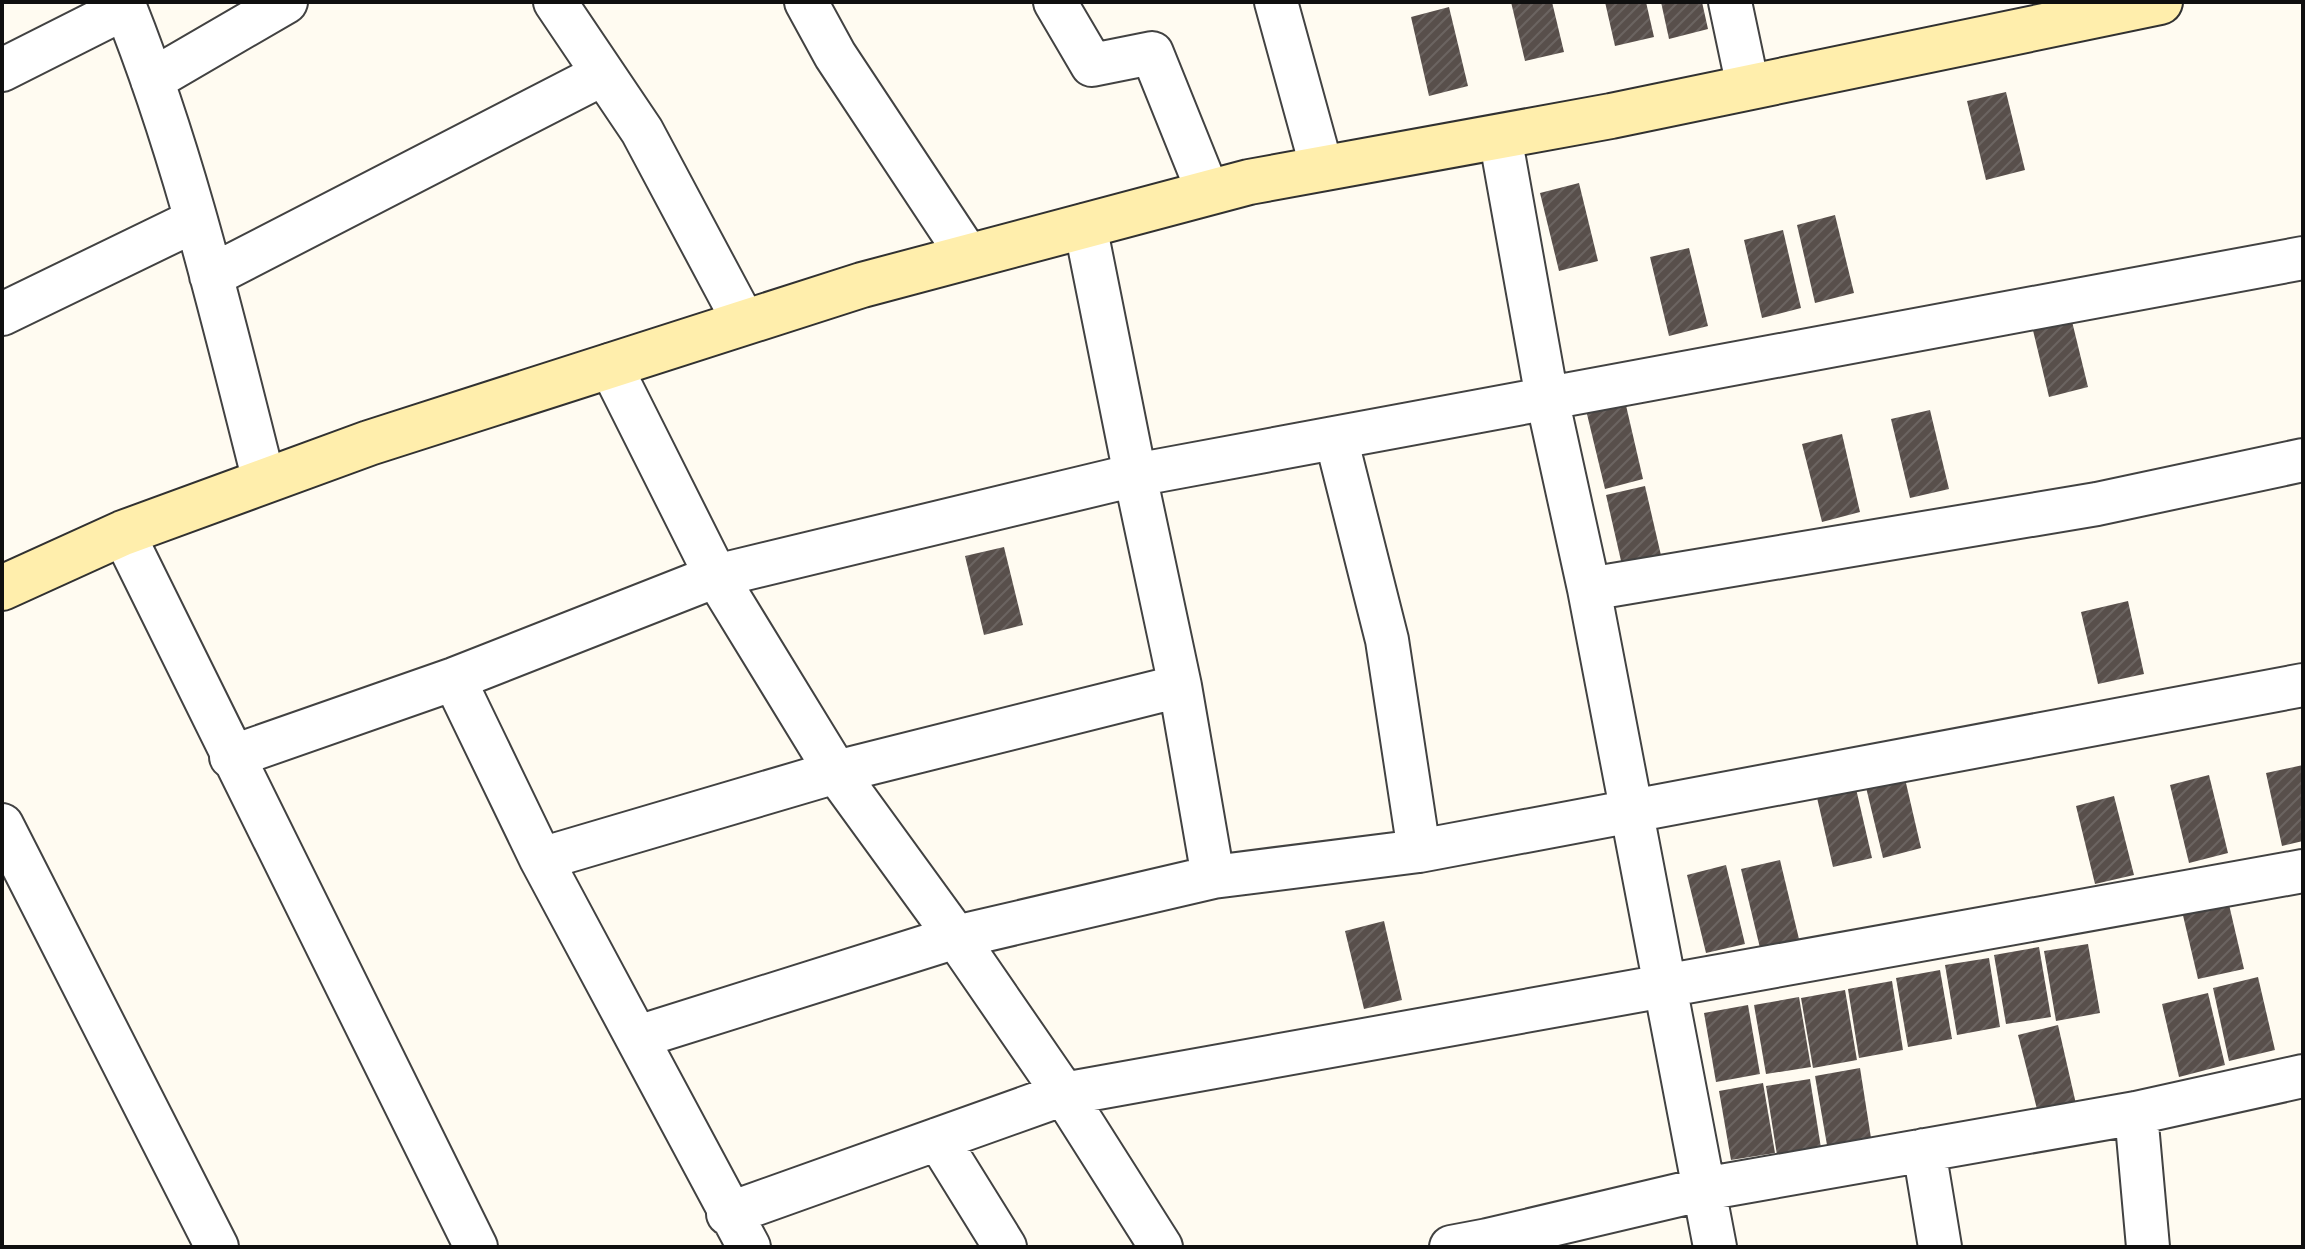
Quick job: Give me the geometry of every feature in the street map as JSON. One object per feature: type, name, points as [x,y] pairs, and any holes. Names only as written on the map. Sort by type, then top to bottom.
[{"type":"street","points":[[152,80],[286,2]]},
{"type":"street","points":[[555,2],[642,131],[744,322]]},
{"type":"street","points":[[806,2],[835,55],[968,256]]},
{"type":"street","points":[[1055,2],[1092,65],[1152,53],[1208,192]]},
{"type":"street","points":[[1276,2],[1322,169]]},
{"type":"street","points":[[1730,2],[1748,87]]},
{"type":"street","points":[[2,588],[123,533],[264,481],[744,322],[968,256],[1208,192],[1748,87],[2160,2]]},
{"type":"street","points":[[2,70],[124,5],[152,80],[211,276],[264,481]]},
{"type":"street","points":[[211,276],[603,74]]},
{"type":"street","points":[[1500,136],[1547,398],[1589,589],[1715,1247]]},
{"type":"street","points":[[2,314],[194,221]]},
{"type":"street","points":[[1085,225],[1180,686],[1213,877]]},
{"type":"street","points":[[231,757],[454,679],[716,576],[1135,475],[2303,258]]},
{"type":"street","points":[[610,365],[716,576],[836,772],[956,937],[1064,1094],[1161,1247]]},
{"type":"street","points":[[1336,438],[1387,640],[1419,851]]},
{"type":"street","points":[[1589,589],[2097,504],[2303,460]]},
{"type":"street","points":[[123,533],[231,757],[476,1247]]},
{"type":"street","points":[[454,679],[541,859],[738,1230],[938,1139],[1064,1094],[2303,871]]},
{"type":"street","points":[[638,1037],[956,937],[1213,877],[1419,851],[2303,685]]},
{"type":"street","points":[[541,859],[836,772],[1180,686]]},
{"type":"street","points":[[2,825],[217,1247]]},
{"type":"street","points":[[1476,1245],[1704,1189],[2136,1113],[2303,1076]]},
{"type":"street","points":[[2136,1113],[2148,1247]]},
{"type":"street","points":[[938,1139],[1005,1247]]},
{"type":"street","points":[[1924,1150],[1940,1247]]},
{"type":"building","points":[[1511,2],[1552,2],[1564,52],[1525,61]]},
{"type":"building","points":[[1605,2],[1646,2],[1654,37],[1615,46]]},
{"type":"building","points":[[1661,2],[1702,2],[1708,29],[1669,39]]},
{"type":"building","points":[[1449,7],[1468,86],[1429,96],[1411,17]]},
{"type":"building","points":[[2006,92],[2025,170],[1986,180],[1967,101]]},
{"type":"building","points":[[1579,183],[1598,261],[1559,271],[1540,193]]},
{"type":"building","points":[[1835,215],[1854,293],[1815,303],[1797,225]]},
{"type":"building","points":[[1783,230],[1801,308],[1762,318],[1744,240]]},
{"type":"building","points":[[1689,248],[1708,326],[1669,336],[1650,257]]},
{"type":"building","points":[[2069,309],[2088,387],[2049,397],[2030,318]]},
{"type":"building","points":[[1625,401],[1643,479],[1605,489],[1586,410]]},
{"type":"building","points":[[1930,410],[1949,489],[1910,498],[1891,419]]},
{"type":"building","points":[[1842,434],[1860,512],[1822,522],[1802,444]]},
{"type":"building","points":[[1645,486],[1663,564],[1624,574],[1606,495]]},
{"type":"building","points":[[1004,547],[1023,625],[984,635],[965,556]]},
{"type":"building","points":[[2128,601],[2144,674],[2098,684],[2081,612]]},
{"type":"building","points":[[2303,765],[2303,841],[2282,846],[2266,773]]},
{"type":"building","points":[[1903,770],[1921,848],[1883,858],[1864,779]]},
{"type":"building","points":[[2209,775],[2228,853],[2189,863],[2170,785]]},
{"type":"building","points":[[1854,780],[1872,858],[1833,867],[1815,789]]},
{"type":"building","points":[[2114,796],[2134,875],[2095,884],[2076,806]]},
{"type":"building","points":[[1780,860],[1799,939],[1760,948],[1741,869]]},
{"type":"building","points":[[1726,865],[1745,944],[1706,953],[1687,875]]},
{"type":"building","points":[[2227,896],[2244,969],[2198,979],[2181,907]]},
{"type":"building","points":[[1384,921],[1402,1000],[1364,1009],[1345,931]]},
{"type":"building","points":[[2088,944],[2100,1013],[2056,1021],[2044,951]]},
{"type":"building","points":[[2039,947],[2051,1017],[2006,1024],[1994,955]]},
{"type":"building","points":[[1989,958],[2000,1027],[1957,1035],[1945,965]]},
{"type":"building","points":[[1940,970],[1952,1039],[1908,1047],[1896,978]]},
{"type":"building","points":[[2258,977],[2275,1050],[2229,1061],[2213,988]]},
{"type":"building","points":[[1892,981],[1903,1050],[1859,1058],[1848,989]]},
{"type":"building","points":[[1845,990],[1857,1060],[1813,1068],[1801,998]]},
{"type":"building","points":[[2208,993],[2225,1065],[2179,1077],[2162,1004]]},
{"type":"building","points":[[1799,997],[1811,1067],[1766,1074],[1754,1005]]},
{"type":"building","points":[[1748,1005],[1760,1074],[1716,1082],[1704,1013]]},
{"type":"building","points":[[2058,1025],[2076,1104],[2038,1113],[2018,1035]]},
{"type":"building","points":[[1860,1068],[1871,1138],[1827,1145],[1815,1076]]},
{"type":"building","points":[[1810,1079],[1821,1148],[1777,1155],[1766,1086]]},
{"type":"building","points":[[1763,1083],[1775,1153],[1731,1160],[1719,1091]]}]
